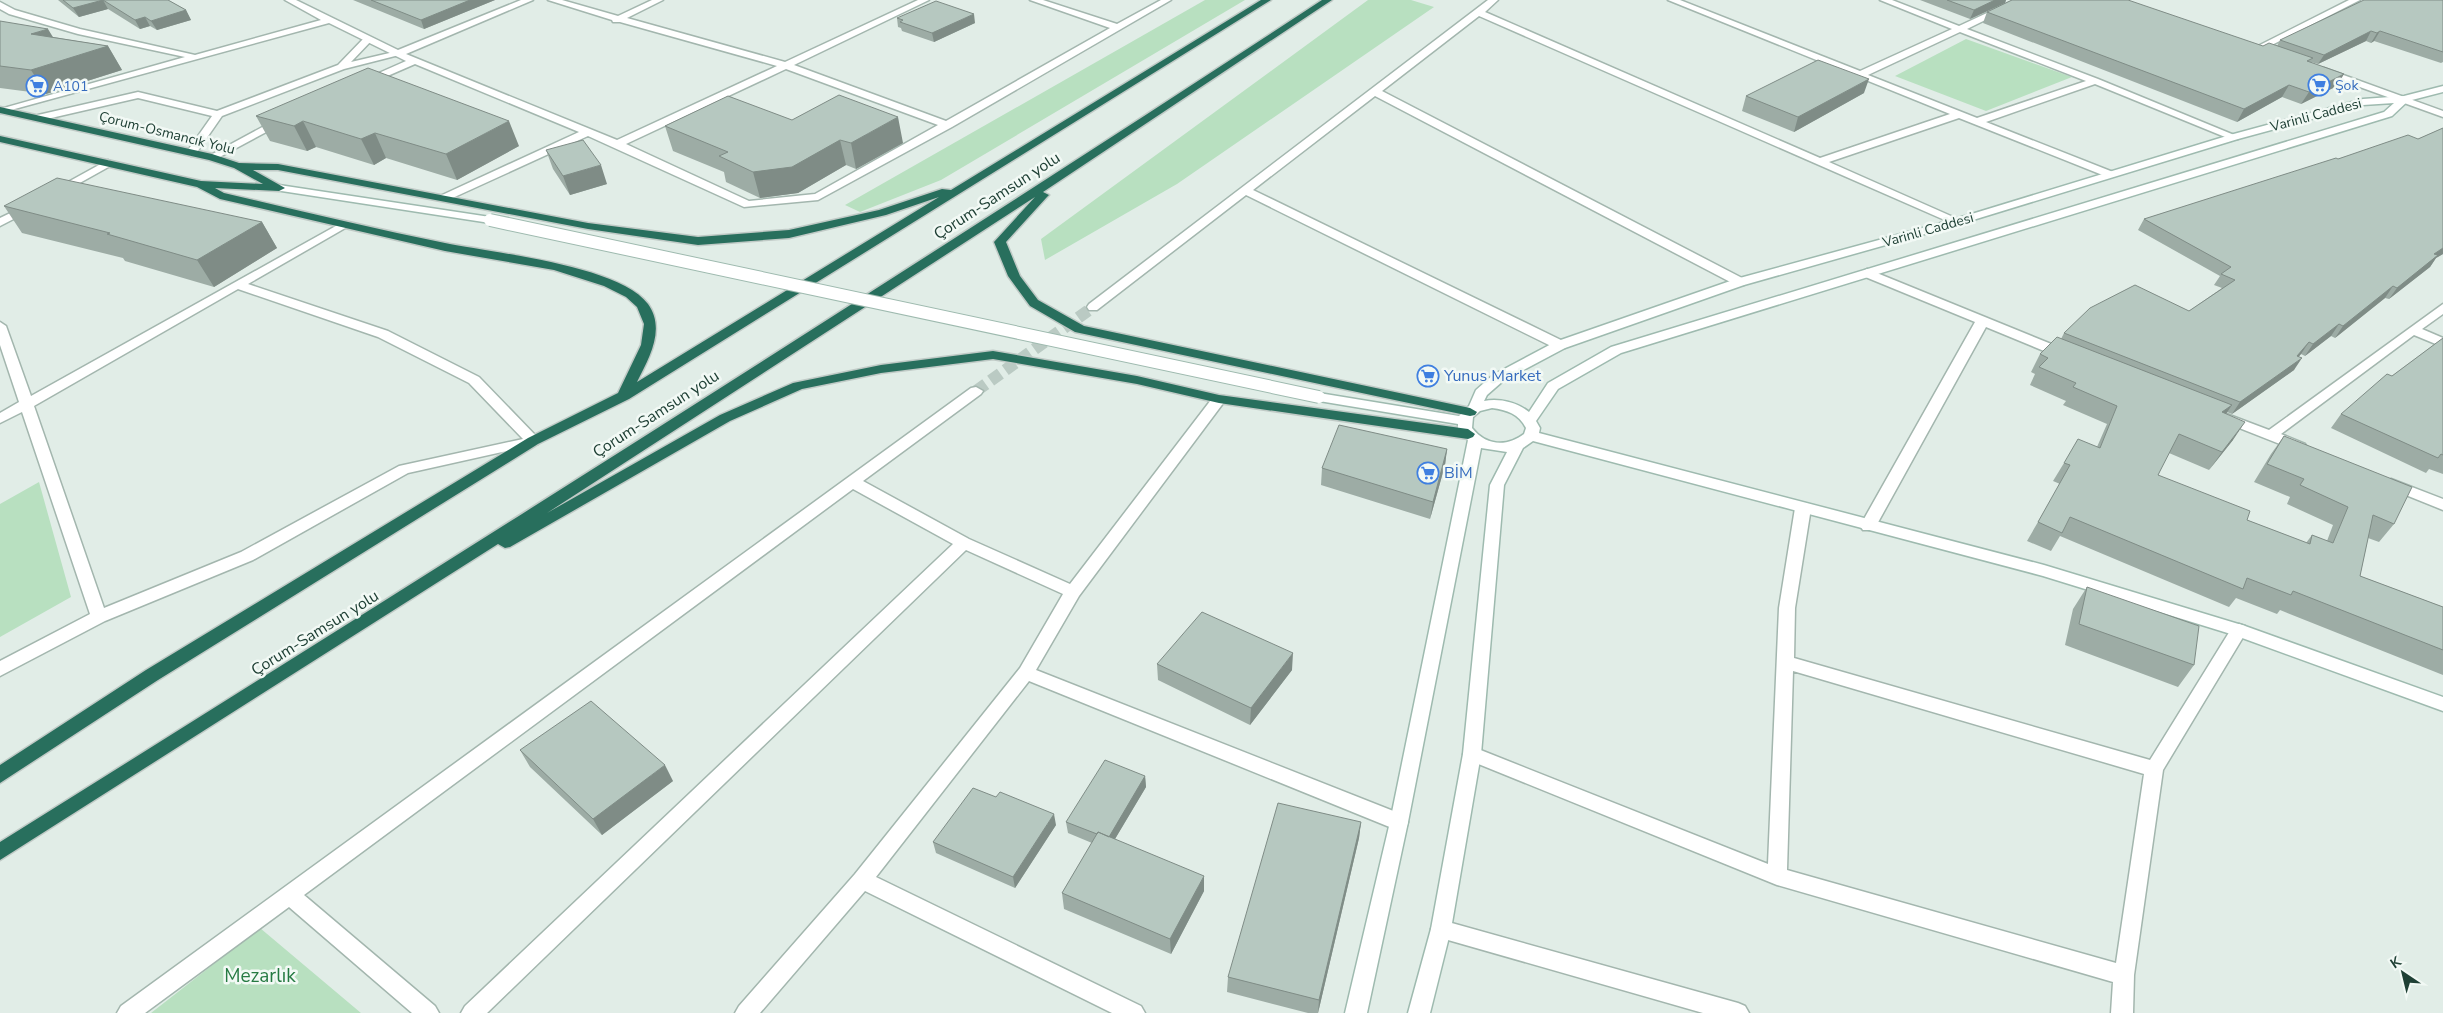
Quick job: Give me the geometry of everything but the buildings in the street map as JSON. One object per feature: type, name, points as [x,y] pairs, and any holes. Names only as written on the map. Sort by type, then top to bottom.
[{"type":"highway","name":"Çorum-Samsun yolu","points":[[0,775],[152,675],[534,441],[624,396],[1266,0]]},
{"type":"highway","name":"Çorum-Samsun yolu","points":[[0,852],[354,629],[1074,167],[1328,0]]},
{"type":"highway","name":"Çorum-Osmancık Yolu","points":[[2,110],[212,157],[238,166],[279,188]]},
{"type":"highway","points":[[0,139],[201,184],[279,188]]},
{"type":"highway","points":[[238,166],[278,167],[588,226],[698,240],[789,234],[882,213],[973,182]]},
{"type":"highway","points":[[1074,167],[1033,204],[1000,242],[1014,276],[1034,303],[1080,329],[1471,423]]},
{"type":"highway","points":[[201,184],[220,196],[445,247],[556,267],[591,277],[630,294],[643,306],[650,324],[648,345],[624,396]]},
{"type":"highway","points":[[354,629],[725,418],[798,386],[881,369],[993,355],[1136,380],[1219,399],[1471,423]]},
{"type":"street","points":[[38,118],[138,95],[218,114],[341,67],[398,54],[529,0]]},
{"type":"street","points":[[552,0],[616,20],[784,65],[948,126]]},
{"type":"street","points":[[616,20],[660,0]]},
{"type":"street","points":[[617,144],[924,0]]},
{"type":"street","points":[[1034,0],[1119,28]]},
{"type":"street","points":[[297,1],[398,54],[617,144],[748,205],[818,197],[948,126],[1167,0]]},
{"type":"street","points":[[1093,307],[1494,0]]},
{"type":"street","points":[[1672,0],[2110,174]]},
{"type":"street","points":[[1884,0],[2234,137]]},
{"type":"street","points":[[1860,75],[2022,0]]},
{"type":"street","points":[[2259,48],[2356,0]]},
{"type":"street","points":[[0,5],[12,12],[78,31],[194,56]]},
{"type":"street","points":[[1478,12],[1956,222]]},
{"type":"street","points":[[2,110],[330,20]]},
{"type":"street","points":[[341,67],[368,39]]},
{"type":"street","points":[[354,88],[414,61]]},
{"type":"street","points":[[2314,68],[2443,114]]},
{"type":"street","points":[[1978,121],[2095,81]]},
{"type":"street","name":"Varinli Caddesi","points":[[1356,1013],[1399,822],[1471,423],[1481,393],[1498,378],[1560,344],[1740,282],[1956,222],[2234,137],[2363,102],[2404,100],[2443,89]]},
{"type":"street","points":[[1376,92],[1740,282]]},
{"type":"street","name":"Varinli Caddesi","points":[[1530,420],[1553,386],[1616,350],[2388,114],[2404,100]]},
{"type":"street","points":[[191,153],[218,114]]},
{"type":"street","points":[[1820,162],[1960,114]]},
{"type":"street","points":[[212,157],[292,115]]},
{"type":"street","points":[[444,198],[588,132]]},
{"type":"street","points":[[0,224],[108,163]]},
{"type":"street","points":[[279,188],[490,220],[1319,397],[1471,423],[1500,448],[1524,441],[1803,508],[2044,571],[2239,630],[2443,704]]},
{"type":"street","points":[[1245,190],[1560,344]]},
{"type":"street","points":[[0,419],[26,406],[343,224]]},
{"type":"street","points":[[1867,273],[1982,322],[2082,361]]},
{"type":"street","points":[[238,285],[383,334],[474,380],[534,441]]},
{"type":"street","points":[[2271,435],[2443,308]]},
{"type":"street","points":[[1868,526],[1982,322]]},
{"type":"street","points":[[0,326],[99,617]]},
{"type":"street","points":[[2412,330],[2443,344]]},
{"type":"street","points":[[128,1013],[976,392]]},
{"type":"street","points":[[746,1013],[862,880],[1026,673],[1073,592],[1219,399]]},
{"type":"street","points":[[1418,1013],[1441,929],[1472,754],[1497,485],[1533,428],[1530,420],[1518,410],[1501,405],[1471,423]]},
{"type":"street","points":[[2208,410],[2316,454]]},
{"type":"street","points":[[0,669],[99,617],[247,556],[404,469],[534,441]]},
{"type":"street","points":[[2380,480],[2443,506]]},
{"type":"street","points":[[852,482],[964,543],[1073,592]]},
{"type":"street","points":[[1777,876],[1788,608],[1803,508]]},
{"type":"street","points":[[472,1013],[964,543]]},
{"type":"street","points":[[2122,1013],[2124,975],[2154,769],[2239,630]]},
{"type":"street","points":[[1785,662],[2154,769]]},
{"type":"street","points":[[1026,673],[1399,822]]},
{"type":"street","points":[[1472,754],[1777,876],[2124,975]]},
{"type":"street","points":[[862,880],[1134,1013]]},
{"type":"street","points":[[288,894],[428,1013]]},
{"type":"street","points":[[1441,929],[1738,1013]]},
{"type":"green space","points":[[1205,0],[1245,0],[941,180],[860,212],[845,205]]},
{"type":"green space","points":[[1368,0],[1411,0],[1434,7],[1177,184],[1045,260],[1041,239]]},
{"type":"green space","points":[[1966,39],[2072,77],[1986,111],[1895,76]]},
{"type":"green space","points":[[39,482],[71,597],[0,637],[0,504]]},
{"type":"green space","name":"Mezarlık","points":[[260,928],[361,1013],[151,1013]]},
{"type":"tunnel","points":[[976,391],[1093,307]]},
{"type":"place","name":"Şok","points":[[2319,85]]},
{"type":"place","name":"A101","points":[[37,86]]},
{"type":"place","name":"Yunus Market","points":[[1428,376]]},
{"type":"place","name":"BİM","points":[[1428,473]]}]
